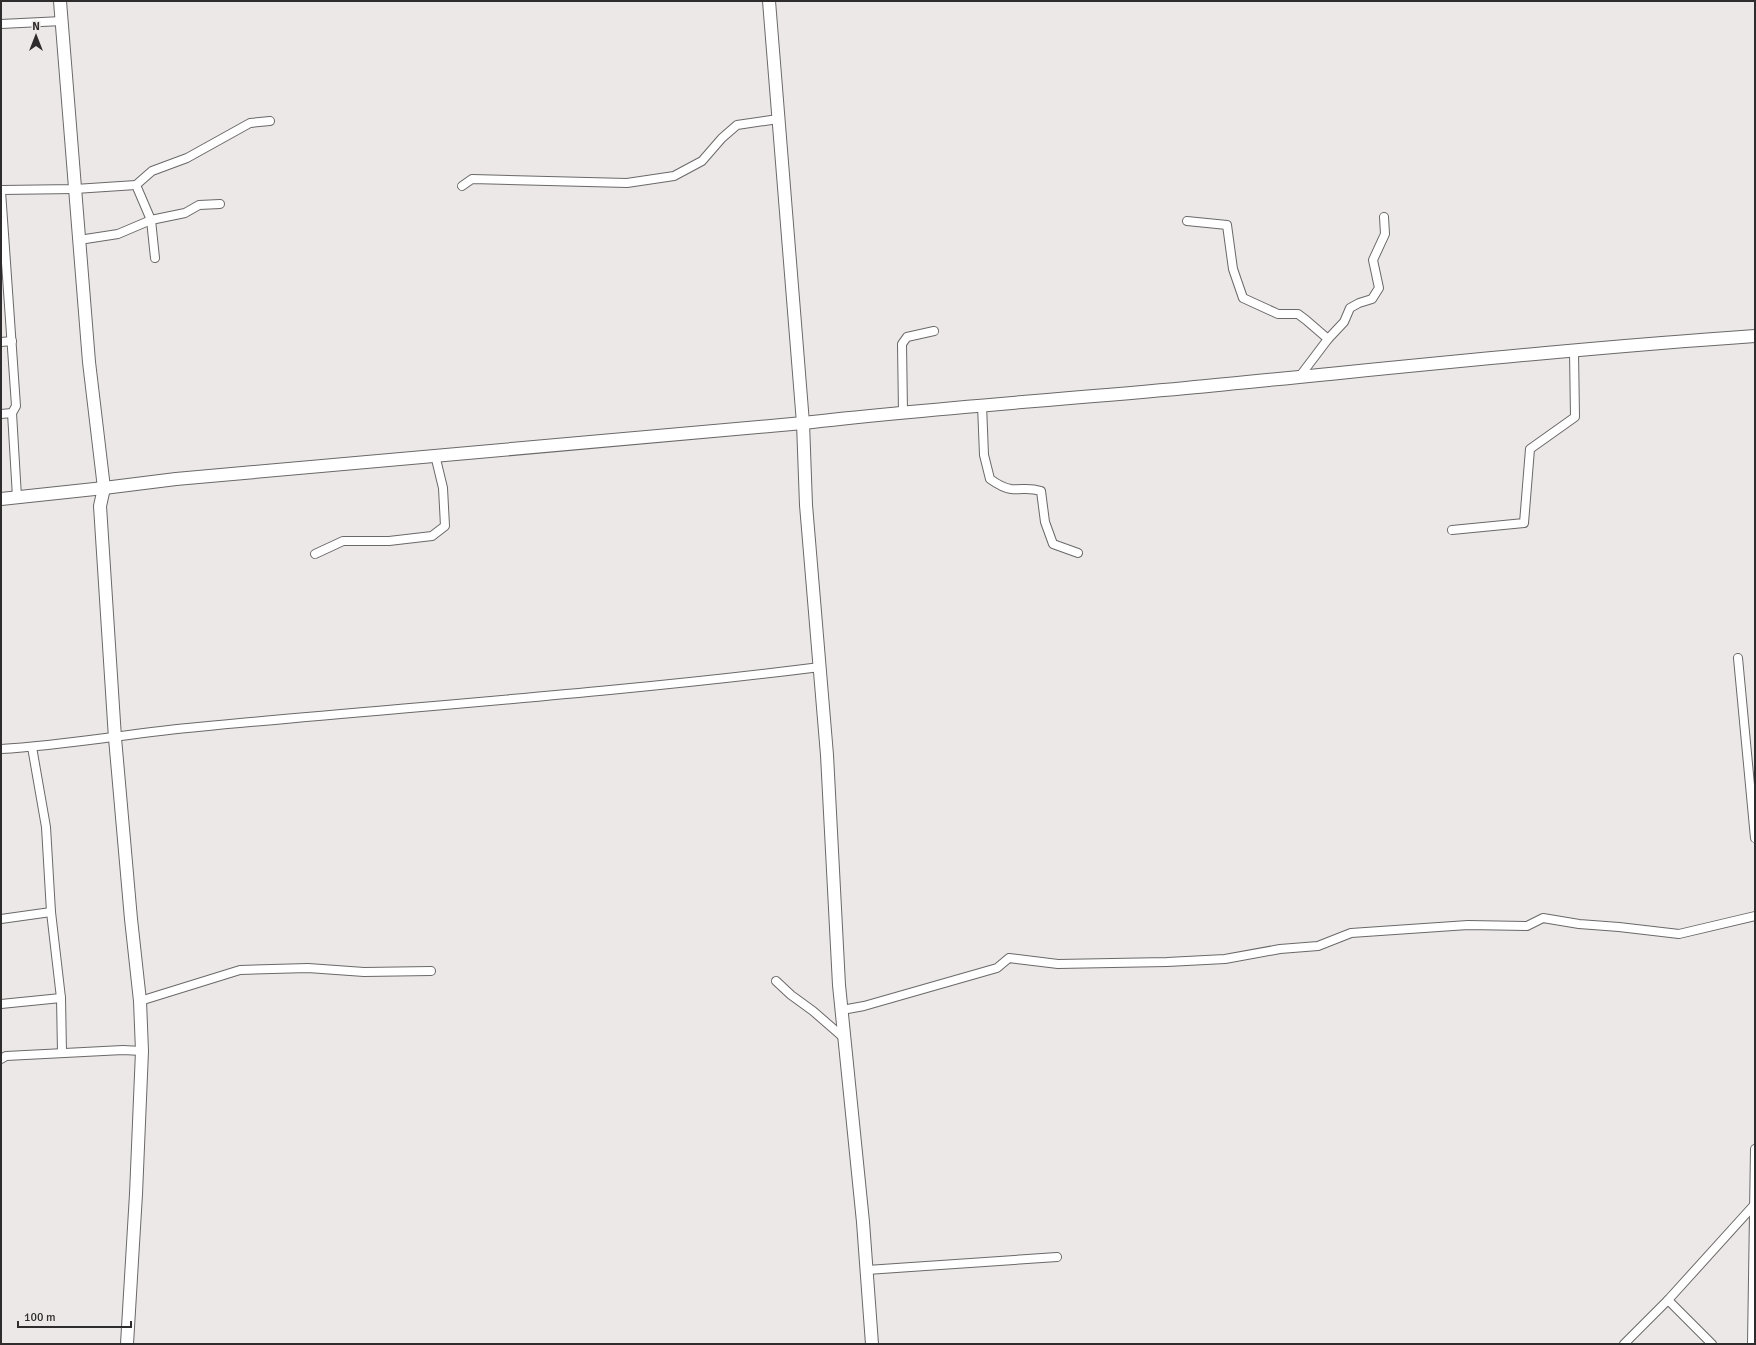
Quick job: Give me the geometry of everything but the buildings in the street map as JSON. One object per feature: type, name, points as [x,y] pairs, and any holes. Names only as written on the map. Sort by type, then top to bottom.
[{"type":"street","points":[[60,1],[89,362],[104,488],[100,506],[116,738],[131,919],[140,1001],[142,1051],[136,1194],[127,1344]]},
{"type":"street","points":[[770,1],[778,119],[803,423],[806,505],[820,667],[833,852],[839,985],[864,1222],[872,1344]]},
{"type":"street","points":[[1,24],[62,21]]},
{"type":"street","points":[[462,186],[472,179],[627,183],[674,176],[702,161],[722,138],[737,125],[778,119]]},
{"type":"street","points":[[17,497],[12,413],[16,406],[12,341],[4,267],[1,190],[74,189],[136,185],[152,171],[187,158],[250,123],[270,121]]},
{"type":"street","points":[[136,185],[151,220],[155,258]]},
{"type":"street","points":[[79,240],[118,234],[151,220],[185,213],[199,205],[220,204]]},
{"type":"street","points":[[1300,376],[1328,339],[1344,322],[1350,308],[1359,303],[1372,299],[1379,288],[1373,260],[1384,234],[1384,217]]},
{"type":"street","points":[[1187,221],[1227,225],[1233,269],[1243,298],[1278,314],[1298,314],[1328,339]]},
{"type":"street","points":[[903,412],[902,344],[907,337],[934,331]]},
{"type":"street","points":[[1,499],[176,479],[803,423],[903,412],[1660,342],[1755,336]]},
{"type":"street","points":[[1,342],[12,341]]},
{"type":"street","points":[[1452,530],[1524,523],[1530,449],[1575,417],[1574,351]]},
{"type":"street","points":[[982,405],[984,455],[990,480],[999,485],[1012,489],[1031,488],[1041,491],[1045,522],[1053,544],[1078,553]]},
{"type":"street","points":[[1,414],[12,413]]},
{"type":"street","points":[[315,554],[343,542],[389,541],[432,536],[446,526],[443,488],[435,455]]},
{"type":"street","points":[[1738,658],[1755,838]]},
{"type":"street","points":[[1,749],[116,738],[198,727],[682,683],[820,667]]},
{"type":"street","points":[[32,747],[46,827],[51,912],[61,998],[62,1052]]},
{"type":"street","points":[[1,919],[51,912]]},
{"type":"street","points":[[842,1010],[864,1006],[997,968],[1009,958],[1058,964],[1167,962],[1225,959],[1280,949],[1318,946],[1351,933],[1468,925],[1527,926],[1543,918],[1579,924],[1678,934],[1755,916]]},
{"type":"street","points":[[140,1001],[240,970],[308,968],[364,972],[432,971]]},
{"type":"street","points":[[776,981],[790,995],[813,1011],[844,1038]]},
{"type":"street","points":[[1,1004],[61,998]]},
{"type":"street","points":[[1,1059],[6,1056],[62,1052],[123,1050],[142,1051]]},
{"type":"street","points":[[1752,1344],[1755,1149]]},
{"type":"street","points":[[1624,1344],[1668,1300],[1754,1205]]},
{"type":"street","points":[[867,1270],[1057,1257]]},
{"type":"street","points":[[1668,1300],[1712,1344]]}]
